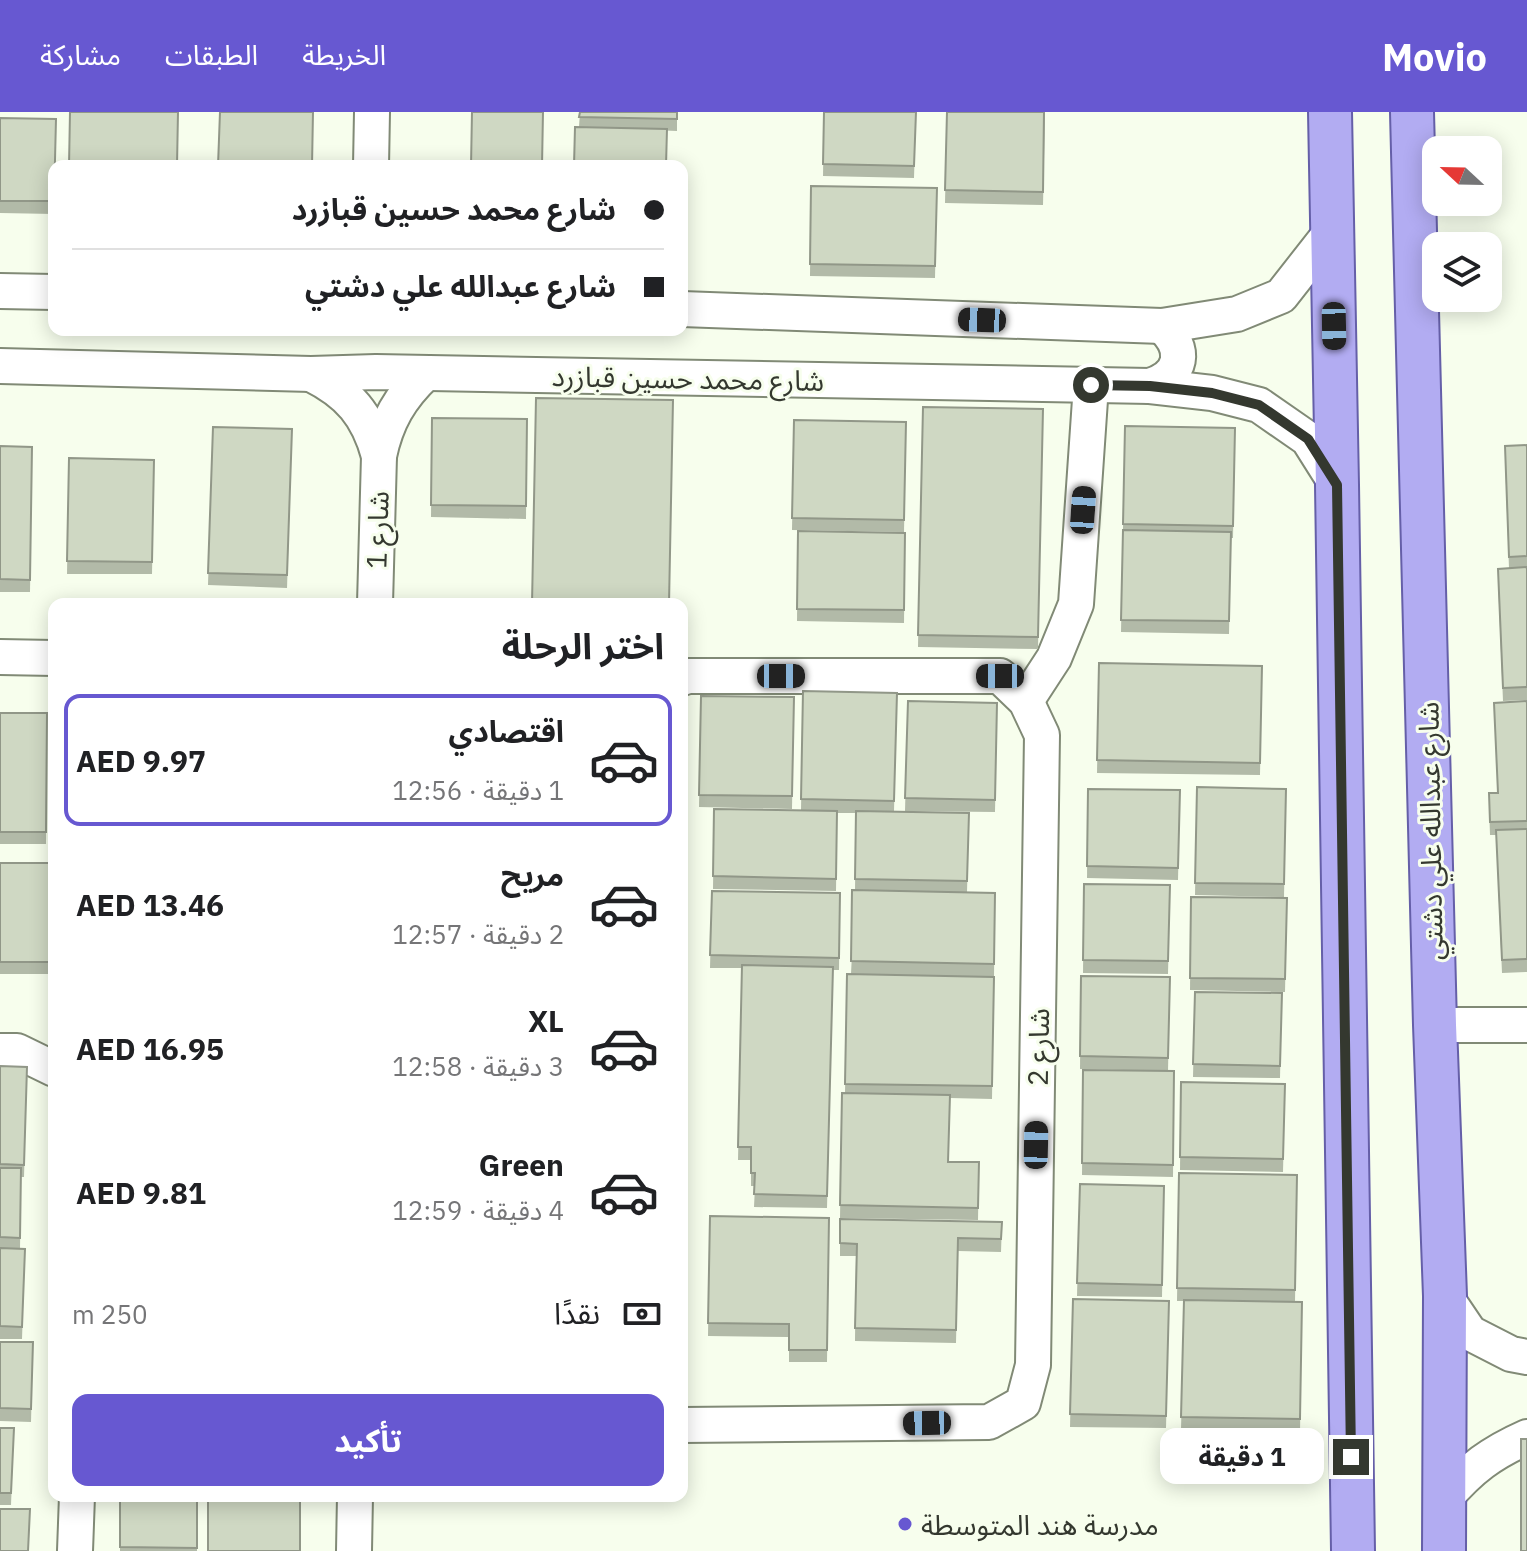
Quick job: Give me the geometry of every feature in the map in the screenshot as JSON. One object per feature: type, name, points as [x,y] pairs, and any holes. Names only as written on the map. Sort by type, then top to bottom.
[{"type":"main road","points":[[1330,112],[1353,1551]]},
{"type":"main road","name":"شارع عبدالله علي دشتي","points":[[1412,112],[1435,1025],[1445,1296],[1444,1551]]},
{"type":"street","points":[[371,160],[372,112]]},
{"type":"street","points":[[688,309],[1162,326],[1237,314],[1281,296],[1332,231]]},
{"type":"street","points":[[0,291],[48,292]]},
{"type":"street","points":[[1150,386],[1163,382],[1178,361],[1178,347],[1172,335],[1162,326]]},
{"type":"street","name":"شارع محمد حسين قبازرد","points":[[0,366],[311,374],[376,372],[1150,386],[1212,393],[1259,405],[1308,439],[1337,485]]},
{"type":"street","name":"شارع 1","points":[[375,598],[379,456],[394,410],[413,384],[426,373]]},
{"type":"street","name":"شارع 1","points":[[311,374],[335,387],[356,406],[367,422],[379,456]]},
{"type":"street","points":[[1026,701],[1054,658],[1076,604],[1091,385]]},
{"type":"street","points":[[0,657],[48,658]]},
{"type":"street","name":"شارع 2","points":[[688,676],[1000,676],[1026,701],[1042,735],[1033,1365],[1023,1403],[989,1422],[688,1425]]},
{"type":"street","points":[[1435,1025],[1527,1025]]},
{"type":"street","points":[[0,1051],[17,1051],[48,1066]]},
{"type":"street","points":[[1445,1296],[1470,1333],[1511,1354],[1527,1357]]},
{"type":"street","points":[[1445,1498],[1481,1462],[1527,1437]]},
{"type":"street","points":[[75,1551],[77,1502]]},
{"type":"street","points":[[354,1551],[355,1502]]},
{"type":"building","points":[[70,112],[178,112],[177,160],[69,160]]},
{"type":"building","points":[[220,112],[313,112],[312,160],[218,160]]},
{"type":"building","points":[[472,112],[543,112],[542,160],[471,160]]},
{"type":"building","points":[[580,112],[677,112],[677,119],[579,117]]},
{"type":"building","points":[[824,112],[916,112],[914,166],[823,164]]},
{"type":"building","points":[[947,112],[1044,112],[1043,192],[945,190]]},
{"type":"building","points":[[0,118],[56,119],[55,160],[48,160],[48,201],[0,201]]},
{"type":"building","points":[[575,127],[667,129],[666,160],[574,160]]},
{"type":"building","points":[[811,186],[937,188],[935,266],[810,264]]},
{"type":"building","points":[[536,398],[673,400],[669,598],[532,598]]},
{"type":"building","points":[[923,407],[1043,409],[1038,637],[918,635]]},
{"type":"building","points":[[432,418],[527,419],[526,506],[431,505]]},
{"type":"building","points":[[794,420],[906,422],[904,520],[792,518]]},
{"type":"building","points":[[1125,426],[1235,428],[1233,526],[1123,524]]},
{"type":"building","points":[[213,427],[292,429],[287,575],[208,573]]},
{"type":"building","points":[[1527,445],[1527,556],[1509,557],[1505,446]]},
{"type":"building","points":[[0,446],[32,447],[30,580],[0,579]]},
{"type":"building","points":[[69,458],[154,460],[152,562],[67,561]]},
{"type":"building","points":[[1123,530],[1231,532],[1229,621],[1121,620]]},
{"type":"building","points":[[798,531],[905,533],[904,610],[797,609]]},
{"type":"building","points":[[1527,567],[1527,687],[1503,688],[1498,569]]},
{"type":"building","points":[[1099,663],[1262,666],[1260,763],[1097,760]]},
{"type":"building","points":[[803,691],[897,693],[894,801],[801,799]]},
{"type":"building","points":[[701,696],[794,697],[792,796],[699,795]]},
{"type":"building","points":[[908,701],[997,703],[995,800],[905,798]]},
{"type":"building","points":[[1527,701],[1527,821],[1490,822],[1489,793],[1498,793],[1494,703]]},
{"type":"building","points":[[0,713],[47,713],[46,832],[0,832]]},
{"type":"building","points":[[1197,787],[1286,789],[1284,884],[1195,883]]},
{"type":"building","points":[[1088,789],[1180,790],[1178,868],[1087,866]]},
{"type":"building","points":[[714,809],[837,811],[836,879],[713,876]]},
{"type":"building","points":[[856,811],[969,813],[967,881],[855,879]]},
{"type":"building","points":[[1527,829],[1527,959],[1502,960],[1496,830]]},
{"type":"building","points":[[0,863],[48,863],[48,962],[0,962]]},
{"type":"building","points":[[1084,884],[1170,885],[1168,961],[1083,960]]},
{"type":"building","points":[[852,890],[995,893],[994,964],[851,961]]},
{"type":"building","points":[[712,891],[840,893],[839,958],[710,955]]},
{"type":"building","points":[[1191,897],[1287,898],[1285,979],[1190,978]]},
{"type":"building","points":[[742,965],[833,967],[827,1196],[754,1194],[751,1147],[738,1147]]},
{"type":"building","points":[[847,974],[994,977],[992,1086],[845,1084]]},
{"type":"building","points":[[1081,976],[1170,977],[1168,1058],[1080,1056]]},
{"type":"building","points":[[1195,992],[1282,993],[1280,1066],[1193,1064]]},
{"type":"building","points":[[0,1066],[27,1067],[24,1165],[0,1164]]},
{"type":"building","points":[[1083,1070],[1174,1071],[1173,1165],[1082,1163]]},
{"type":"building","points":[[1181,1082],[1285,1084],[1283,1159],[1180,1157]]},
{"type":"building","points":[[842,1093],[950,1095],[948,1162],[979,1162],[978,1208],[840,1205]]},
{"type":"building","points":[[0,1168],[21,1168],[20,1238],[0,1237]]},
{"type":"building","points":[[1179,1173],[1297,1175],[1295,1290],[1177,1288]]},
{"type":"building","points":[[1080,1184],[1164,1186],[1162,1285],[1077,1283]]},
{"type":"building","points":[[710,1216],[829,1218],[827,1350],[789,1350],[789,1324],[708,1323]]},
{"type":"building","points":[[840,1219],[1002,1222],[1001,1239],[958,1238],[956,1330],[855,1328],[857,1244],[840,1243]]},
{"type":"building","points":[[0,1248],[25,1249],[22,1327],[0,1326]]},
{"type":"building","points":[[1073,1299],[1169,1301],[1166,1416],[1070,1414]]},
{"type":"building","points":[[1184,1300],[1302,1302],[1300,1419],[1181,1417]]},
{"type":"building","points":[[0,1342],[33,1342],[31,1409],[0,1408]]},
{"type":"building","points":[[0,1428],[14,1428],[11,1493],[0,1493]]},
{"type":"building","points":[[1521,1439],[1527,1439],[1527,1551],[1521,1551]]},
{"type":"building","points":[[120,1502],[197,1502],[197,1548],[120,1547]]},
{"type":"building","points":[[208,1502],[300,1502],[300,1551],[208,1551]]},
{"type":"building","points":[[0,1509],[30,1509],[28,1551],[0,1551]]},
{"type":"place","name":"مدرسة هند المتوسطة","points":[[905,1524]]},
{"type":"route","points":[[1091,385],[1150,386],[1212,393],[1259,405],[1308,439],[1337,485],[1351,1457]]}]
